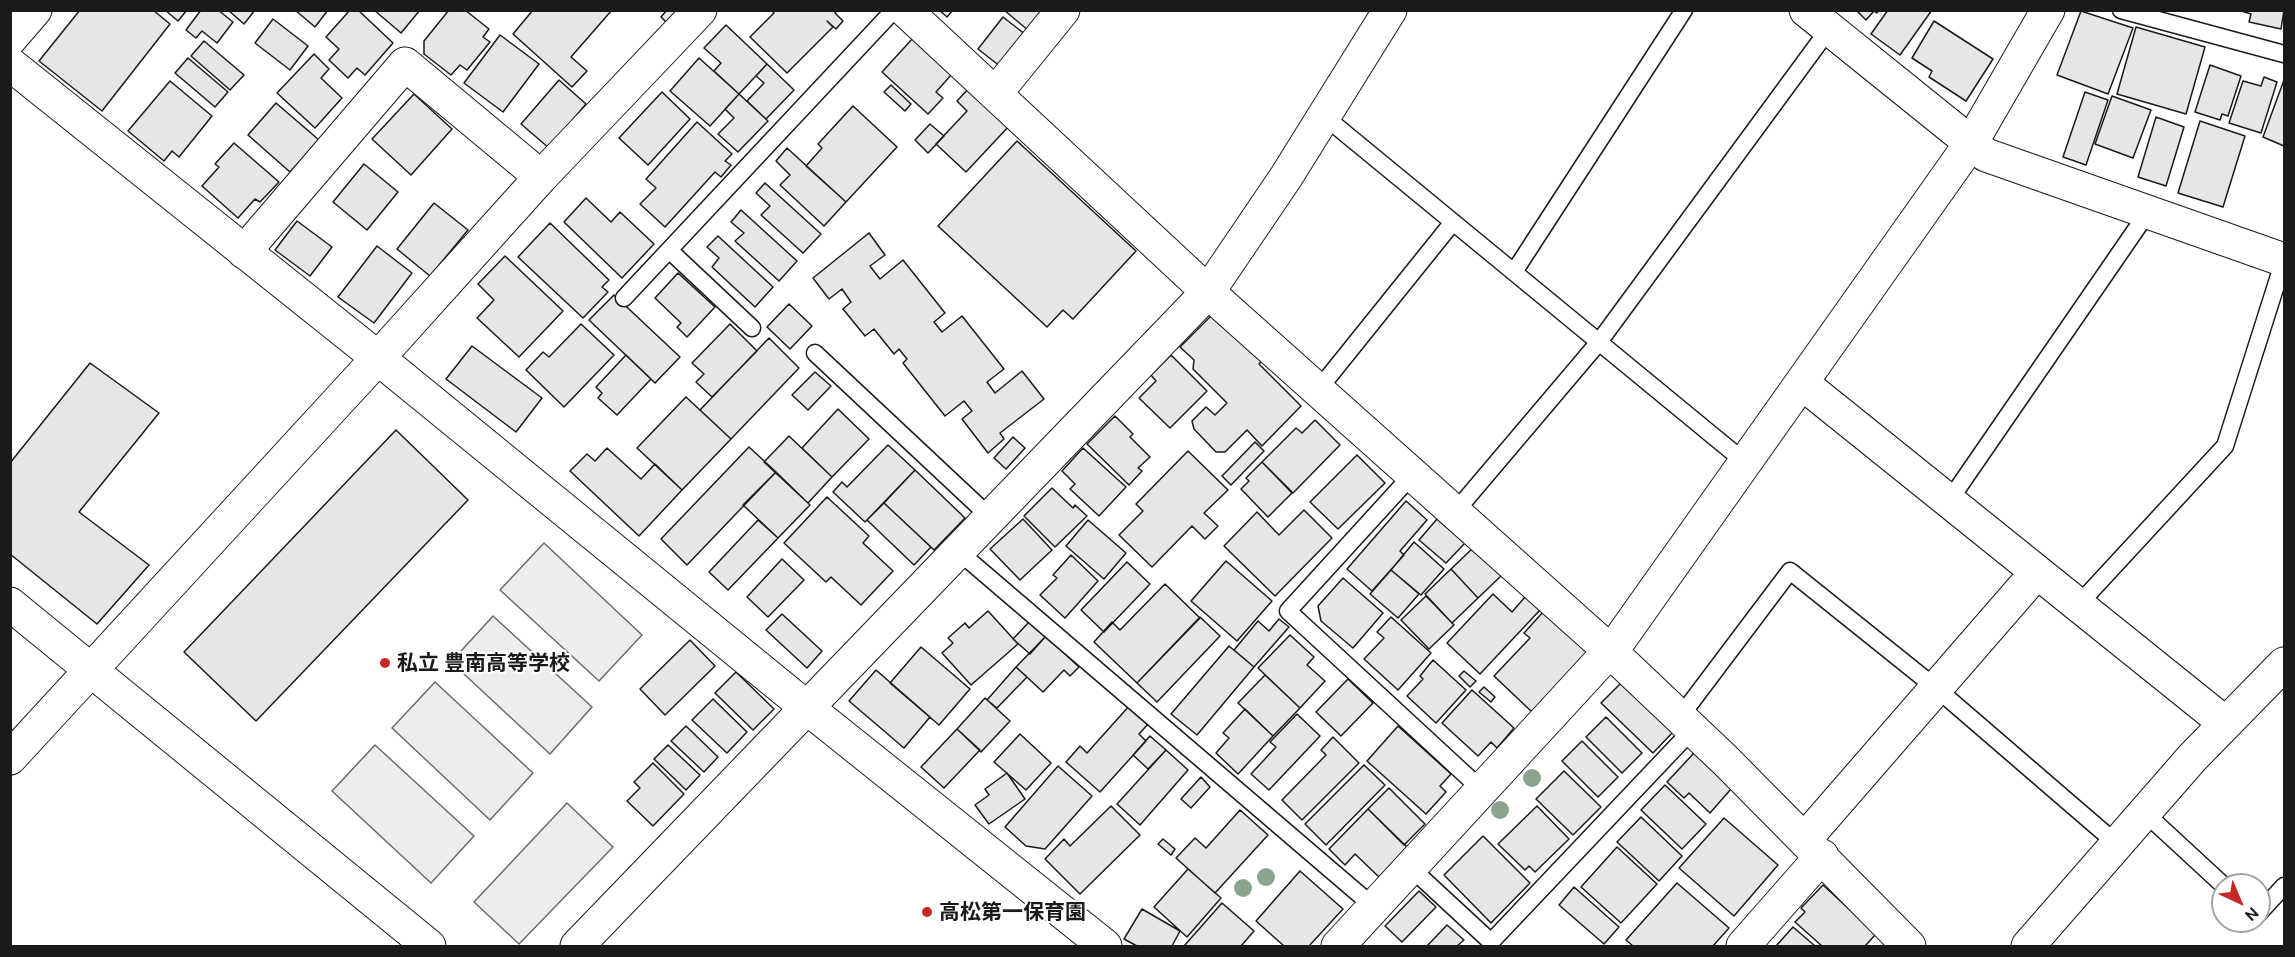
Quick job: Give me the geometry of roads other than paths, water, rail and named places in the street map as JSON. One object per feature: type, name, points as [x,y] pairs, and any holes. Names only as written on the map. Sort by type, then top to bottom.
[{"type":"street","points":[[10,39],[35,10]]},
{"type":"street","points":[[10,758],[541,177],[700,10]]},
{"type":"street","points":[[904,10],[1208,292],[1610,651],[1687,723],[1909,946]]},
{"type":"street","points":[[995,94],[1063,10]]},
{"type":"street","points":[[577,946],[1208,292],[1324,116],[1390,10]]},
{"type":"street","points":[[1338,946],[1610,651],[1746,463],[1971,143],[2048,10]]},
{"type":"street","points":[[1818,20],[1992,158],[2284,260]]},
{"type":"street","points":[[10,64],[378,358],[806,707],[1105,946]]},
{"type":"street","points":[[244,252],[405,64],[541,177]]},
{"type":"street","points":[[1802,383],[2225,723]]},
{"type":"street","points":[[1743,946],[1813,848],[1936,688],[2037,572]]},
{"type":"street","points":[[10,604],[429,946]]},
{"type":"street","points":[[2028,946],[2192,758],[2284,664]]},
{"type":"lane","points":[[624,298],[894,10]]},
{"type":"lane","points":[[1514,272],[1684,10]]},
{"type":"lane","points":[[2121,10],[2284,54]]},
{"type":"lane","points":[[1455,512],[1599,342],[1818,20]]},
{"type":"lane","points":[[1324,116],[1746,463]]},
{"type":"lane","points":[[1949,501],[2148,212]]},
{"type":"lane","points":[[1318,390],[1453,222]]},
{"type":"lane","points":[[669,250],[752,328]]},
{"type":"lane","points":[[2078,605],[2225,446],[2284,260]]},
{"type":"lane","points":[[815,354],[990,518]]},
{"type":"lane","points":[[1413,474],[1288,611],[1483,791]]},
{"type":"lane","points":[[958,551],[1374,907]]},
{"type":"lane","points":[[1411,868],[1491,942],[1687,723],[1790,571],[1936,688],[2117,844]]},
{"type":"lane","points":[[2145,813],[2211,874]]},
{"type":"lane","points":[[2271,900],[2284,886]]},
{"type":"place","name":"私立 豊南高等学校","points":[[385,663]]},
{"type":"place","name":"高松第一保育園","points":[[927,912]]}]
